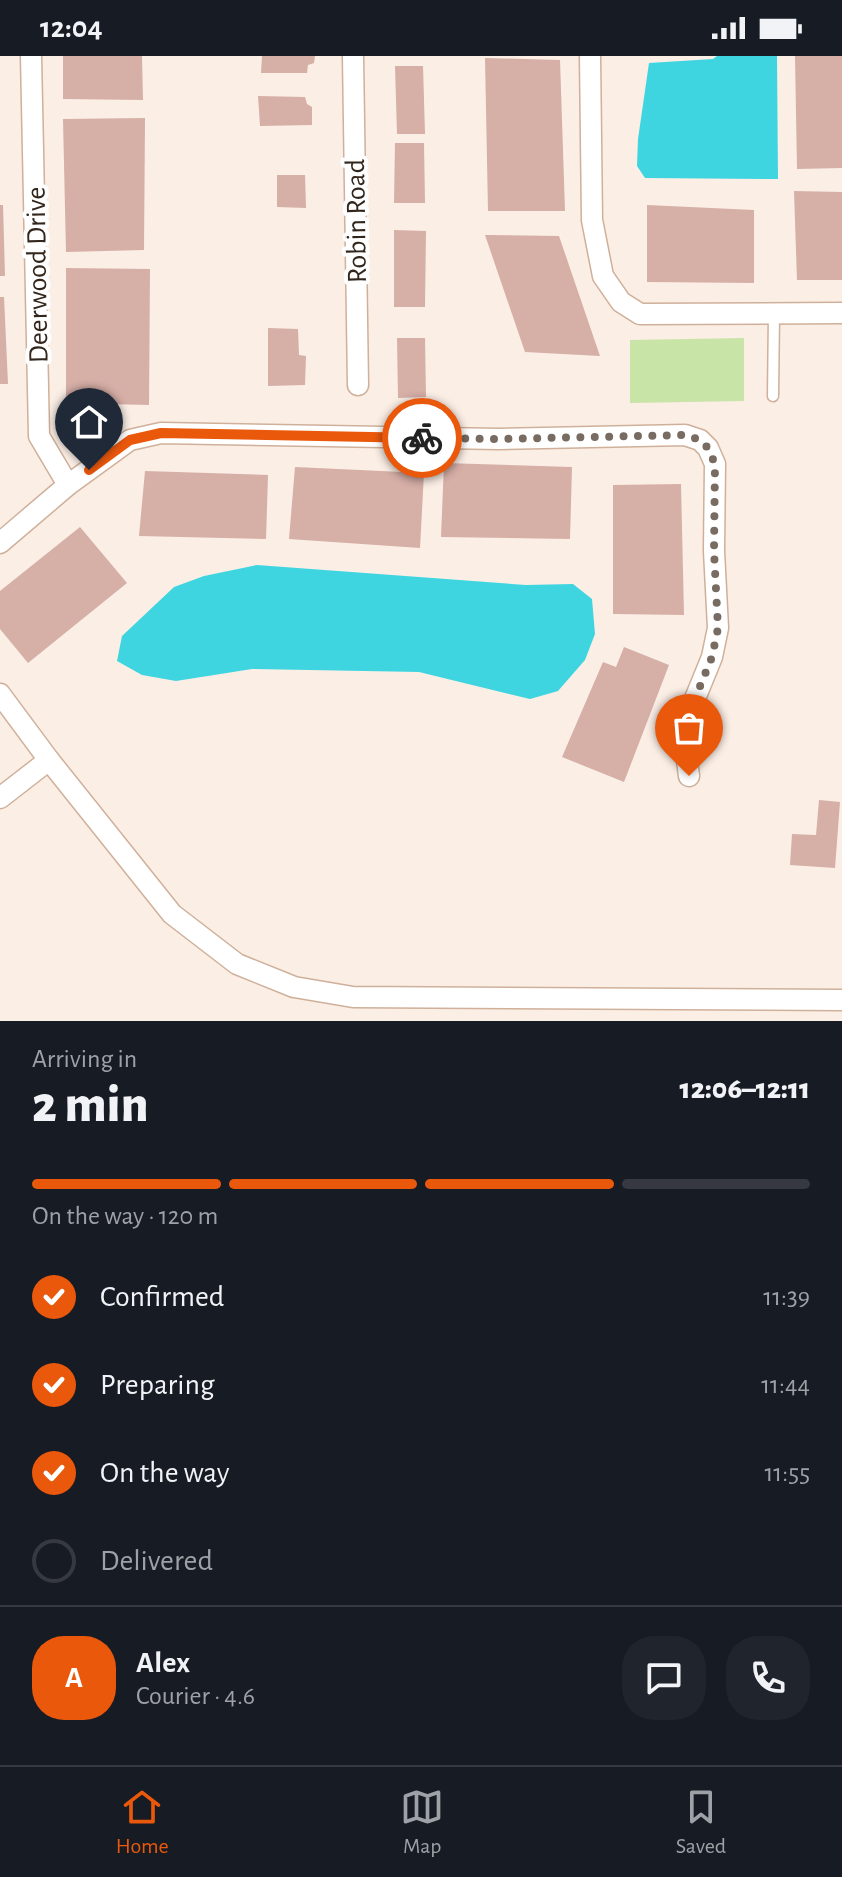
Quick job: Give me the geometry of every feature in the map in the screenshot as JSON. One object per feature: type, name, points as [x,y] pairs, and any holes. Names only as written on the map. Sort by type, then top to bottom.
[{"type":"street","name":"Deerwood Drive","points":[[31,56],[39,436],[68,485]]},
{"type":"street","name":"Robin Road","points":[[353,56],[358,385]]},
{"type":"street","points":[[590,56],[592,220],[603,276],[621,302],[640,314],[842,313]]},
{"type":"street","points":[[0,543],[68,485],[130,440],[161,433],[499,439],[685,435],[700,440],[708,448],[715,464],[714,551],[718,628],[712,657],[683,728],[689,776]]},
{"type":"street","points":[[0,694],[172,914],[237,964],[294,987],[353,997],[842,1000]]},
{"type":"street","points":[[0,798],[49,760]]},
{"type":"lane","points":[[773,396],[774,313]]},
{"type":"green space","points":[[744,338],[744,401],[630,403],[630,340]]},
{"type":"water","points":[[717,56],[777,56],[778,179],[645,178],[637,166],[649,63],[713,59]]},
{"type":"water","points":[[257,565],[526,585],[573,584],[592,599],[595,634],[585,660],[558,691],[530,699],[419,672],[252,669],[176,681],[142,675],[117,661],[122,636],[174,587],[204,576]]},
{"type":"building","points":[[63,56],[142,56],[143,100],[63,99]]},
{"type":"building","points":[[262,56],[315,56],[314,63],[308,65],[307,73],[261,73]]},
{"type":"building","points":[[795,56],[842,56],[842,168],[797,169]]},
{"type":"building","points":[[485,58],[560,60],[565,211],[488,211]]},
{"type":"building","points":[[395,66],[423,66],[425,134],[397,134]]},
{"type":"building","points":[[258,96],[305,97],[312,107],[312,125],[260,126]]},
{"type":"building","points":[[145,118],[144,250],[66,252],[63,119]]},
{"type":"building","points":[[395,143],[424,143],[425,203],[394,203]]},
{"type":"building","points":[[277,175],[305,175],[306,208],[277,207]]},
{"type":"building","points":[[794,191],[842,192],[842,280],[797,280]]},
{"type":"building","points":[[0,205],[3,205],[5,276],[0,276]]},
{"type":"building","points":[[647,205],[754,210],[754,283],[647,282]]},
{"type":"building","points":[[394,230],[426,231],[425,307],[394,307]]},
{"type":"building","points":[[485,235],[559,236],[600,356],[525,352]]},
{"type":"building","points":[[66,268],[150,269],[149,405],[66,403]]},
{"type":"building","points":[[0,297],[4,297],[8,384],[0,384]]},
{"type":"building","points":[[268,328],[298,329],[299,355],[306,356],[305,385],[268,386]]},
{"type":"building","points":[[397,338],[425,338],[426,397],[398,398]]},
{"type":"building","points":[[444,463],[572,467],[570,539],[441,537]]},
{"type":"building","points":[[295,467],[424,473],[420,548],[289,539]]},
{"type":"building","points":[[145,471],[268,475],[266,539],[139,536]]},
{"type":"building","points":[[681,484],[684,615],[613,614],[613,485]]},
{"type":"building","points":[[80,527],[127,583],[28,663],[0,629],[0,591]]},
{"type":"building","points":[[624,647],[669,665],[624,782],[562,757],[603,662],[616,667]]},
{"type":"building","points":[[819,800],[840,802],[835,868],[790,865],[792,834],[816,835]]},
{"type":"way so far","points":[[422,438],[685,435],[700,440],[708,448],[715,464],[714,551],[718,628],[712,657],[683,728],[689,776]]},
{"type":"route","points":[[89,470],[130,440],[161,433],[422,438]]}]
